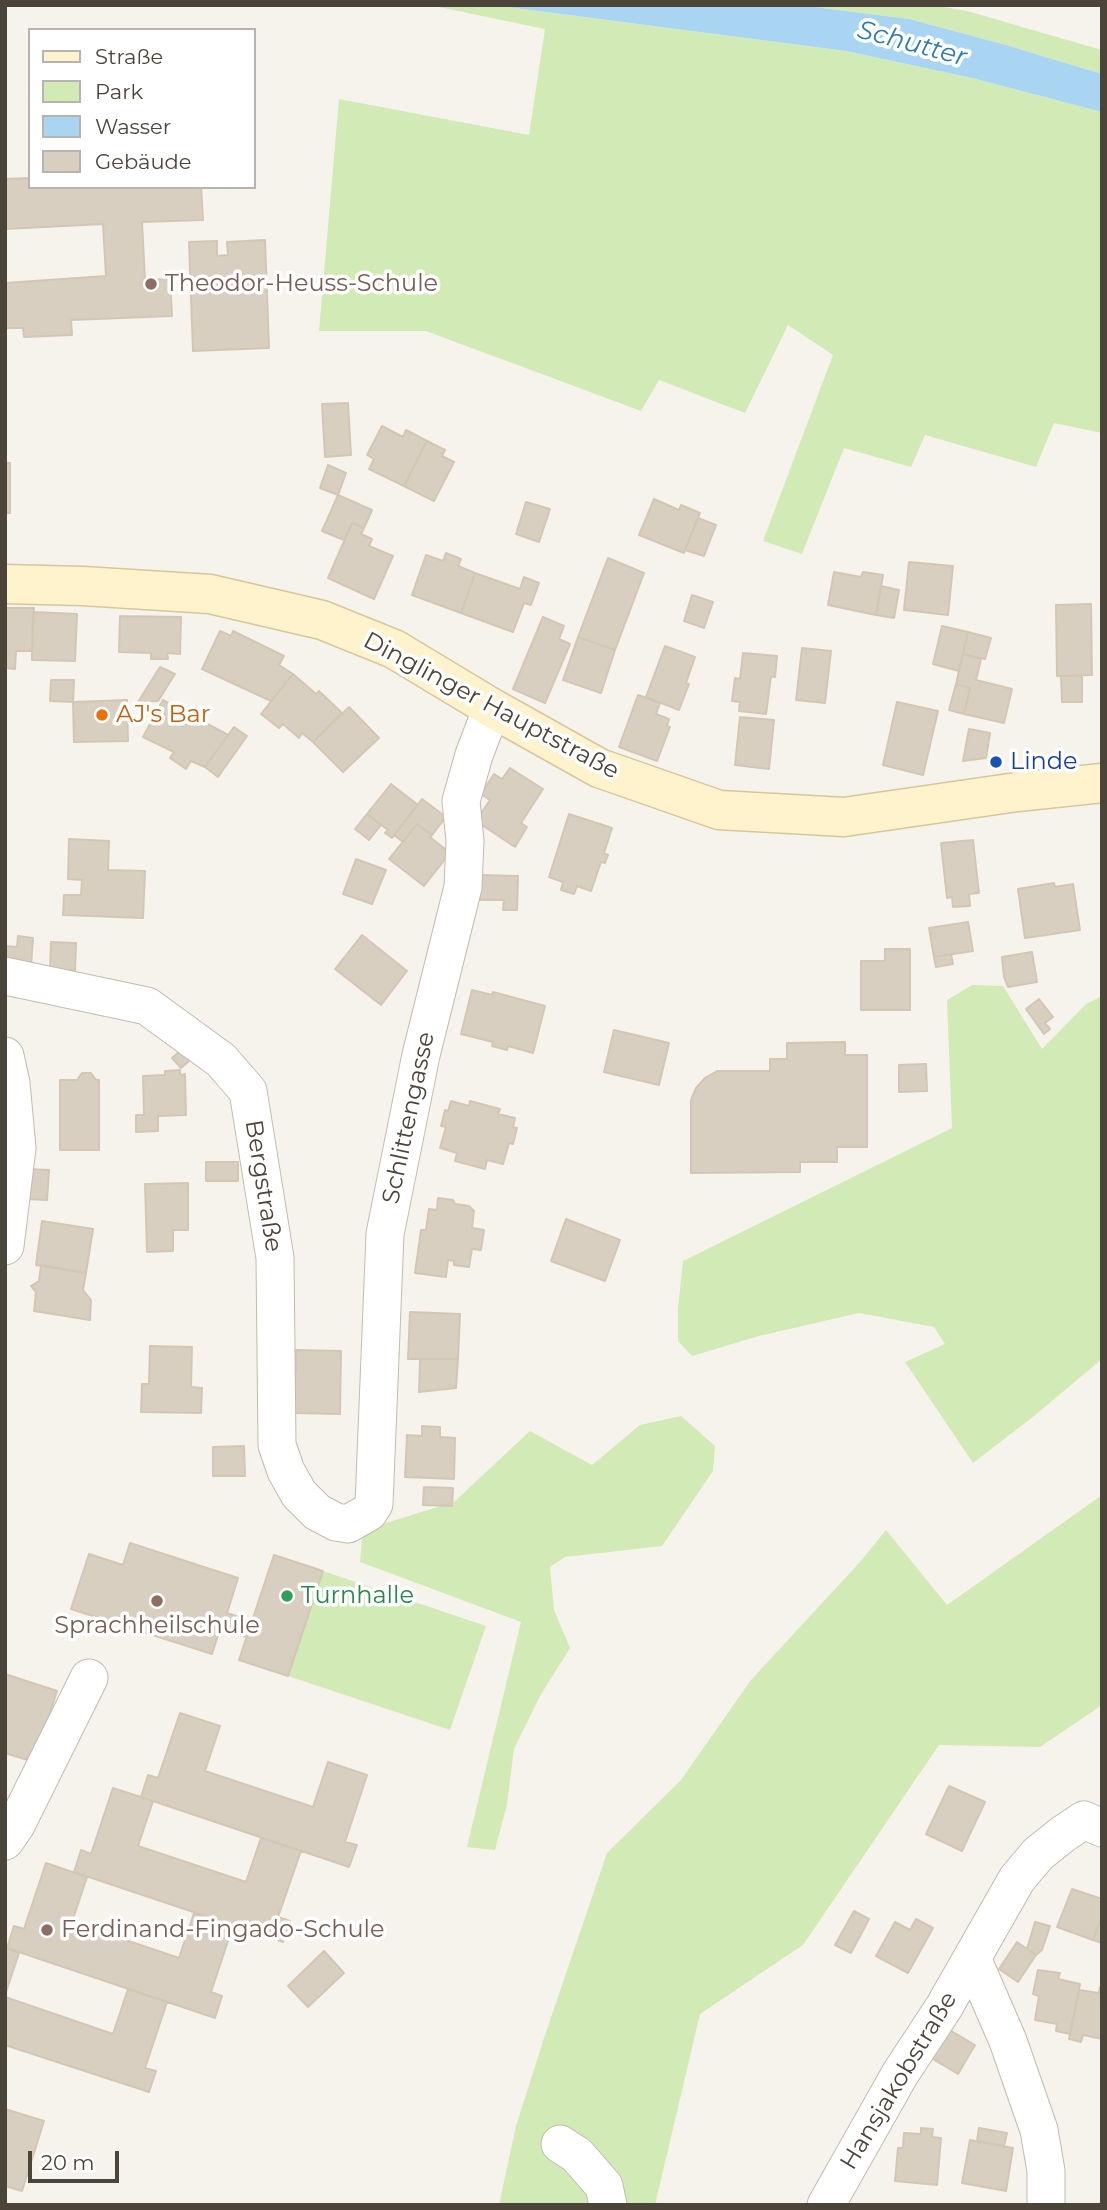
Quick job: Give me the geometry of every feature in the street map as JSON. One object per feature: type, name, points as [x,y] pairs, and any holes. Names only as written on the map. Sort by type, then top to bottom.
[{"type":"street","name":"Dinglinger Hauptstraße","points":[[5,584],[210,594],[322,620],[394,649],[599,768],[719,810],[844,817],[1017,792],[1102,783]]},
{"type":"street","name":"Schlittengasse","points":[[348,1524],[369,1511],[374,1504],[385,1234],[421,1055],[463,887],[465,841],[461,802],[474,755],[492,708]]},
{"type":"street","name":"Bergstraße","points":[[5,976],[147,1006],[221,1060],[248,1091],[275,1258],[277,1446],[286,1471],[299,1494],[317,1512],[336,1522],[348,1524]]},
{"type":"street","points":[[5,1056],[11,1083],[17,1148],[5,1246]]},
{"type":"street","points":[[5,1840],[16,1825],[89,1678]]},
{"type":"street","name":"Hansjakobstraße","points":[[826,2205],[900,2074],[944,2007],[1017,1879],[1038,1854],[1063,1834],[1093,1824]]},
{"type":"street","name":"Hansjakobstraße","points":[[972,1958],[1008,2041],[1039,2130],[1046,2171],[1046,2205]]},
{"type":"street","points":[[560,2144],[577,2155],[604,2186],[608,2205]]},
{"type":"green space","points":[[429,5],[492,5],[846,51],[972,78],[1102,112],[1102,433],[1054,423],[1036,467],[925,435],[911,467],[844,448],[802,554],[763,541],[833,355],[788,325],[745,413],[659,380],[641,411],[426,331],[319,331],[339,99],[529,135],[545,29]]},
{"type":"green space","points":[[799,5],[932,5],[967,11],[1102,50],[1102,74],[909,19]]},
{"type":"green space","points":[[972,985],[1003,986],[1042,1049],[1086,1004],[1102,996],[1102,1359],[973,1463],[905,1362],[945,1344],[934,1327],[859,1313],[759,1336],[692,1356],[678,1341],[683,1261],[952,1128],[947,1000]]},
{"type":"green space","points":[[681,1416],[715,1446],[713,1471],[662,1546],[565,1557],[550,1567],[554,1610],[570,1648],[540,1696],[514,1749],[507,1804],[495,1850],[467,1847],[521,1622],[360,1562],[363,1530],[454,1502],[530,1431],[592,1465],[640,1425]]},
{"type":"green space","points":[[1102,1495],[1102,1705],[1040,1747],[939,1745],[803,1945],[700,2014],[655,2205],[499,2205],[516,2126],[607,1853],[681,1780],[751,1680],[886,1530],[947,1605]]},
{"type":"green space","points":[[323,1571],[486,1626],[450,1730],[288,1676]]},
{"type":"water","name":"Schutter","points":[[492,5],[799,5],[909,19],[1102,74],[1102,112],[972,78],[846,51]]},
{"type":"building","points":[[28,178],[28,189],[201,189],[203,220],[142,222],[145,280],[170,279],[172,316],[71,320],[72,335],[24,337],[23,328],[5,328],[5,283],[106,276],[103,224],[5,229],[5,179]]},
{"type":"building","points":[[265,240],[269,348],[193,351],[189,242],[217,241],[217,256],[228,255],[227,242]]},
{"type":"building","points":[[348,403],[351,455],[325,457],[322,404]]},
{"type":"building","points":[[382,426],[403,437],[406,430],[427,441],[404,486],[369,469],[374,459],[367,455]]},
{"type":"building","points":[[427,441],[445,450],[442,456],[454,462],[434,501],[404,486]]},
{"type":"building","points":[[5,463],[10,463],[10,513],[5,513]]},
{"type":"building","points":[[328,465],[346,473],[338,495],[320,488]]},
{"type":"building","points":[[338,495],[372,510],[364,528],[352,523],[344,540],[322,531]]},
{"type":"building","points":[[654,499],[679,510],[681,505],[700,513],[684,553],[639,535]]},
{"type":"building","points":[[526,502],[550,509],[539,542],[516,534]]},
{"type":"building","points":[[698,518],[716,525],[704,556],[685,550]]},
{"type":"building","points":[[352,523],[364,528],[361,534],[372,539],[369,546],[393,556],[374,599],[328,578]]},
{"type":"building","points":[[446,553],[461,559],[458,566],[475,573],[461,613],[412,595],[426,555],[443,561]]},
{"type":"building","points":[[608,558],[644,573],[615,650],[578,637]]},
{"type":"building","points":[[909,562],[953,566],[948,615],[904,610]]},
{"type":"building","points":[[834,572],[861,577],[863,572],[883,575],[876,615],[828,605]]},
{"type":"building","points":[[475,573],[520,589],[524,577],[539,583],[531,605],[524,603],[513,632],[461,613]]},
{"type":"building","points":[[881,586],[899,590],[894,618],[876,615]]},
{"type":"building","points":[[692,595],[713,602],[704,628],[684,621]]},
{"type":"building","points":[[1091,604],[1092,675],[1057,676],[1056,605]]},
{"type":"building","points":[[5,608],[34,608],[32,651],[16,651],[15,669],[5,668]]},
{"type":"building","points":[[33,612],[77,614],[75,661],[32,660]]},
{"type":"building","points":[[120,616],[181,617],[180,654],[167,653],[168,659],[151,659],[151,653],[119,652]]},
{"type":"building","points":[[543,617],[564,626],[559,639],[570,644],[545,703],[513,689]]},
{"type":"building","points":[[942,626],[968,632],[959,671],[933,664]]},
{"type":"building","points":[[220,631],[231,636],[233,631],[284,656],[279,665],[293,674],[271,701],[202,669]]},
{"type":"building","points":[[968,632],[991,638],[985,659],[963,654]]},
{"type":"building","points":[[578,637],[615,650],[601,693],[563,680]]},
{"type":"building","points":[[665,646],[695,657],[679,710],[646,697]]},
{"type":"building","points":[[802,648],[831,651],[825,703],[796,700]]},
{"type":"building","points":[[743,653],[777,656],[775,677],[771,676],[766,714],[739,711],[740,702],[732,701],[735,678],[740,679]]},
{"type":"building","points":[[963,654],[981,659],[976,680],[1012,689],[1004,723],[964,714],[970,688],[956,684]]},
{"type":"building","points":[[160,667],[175,674],[158,701],[138,702]]},
{"type":"building","points":[[293,674],[316,694],[319,691],[342,713],[313,742],[302,733],[299,738],[283,724],[279,728],[261,714]]},
{"type":"building","points":[[1061,676],[1082,676],[1082,702],[1062,702]]},
{"type":"building","points":[[51,680],[74,680],[73,702],[50,701]]},
{"type":"building","points":[[956,684],[970,688],[964,714],[949,710]]},
{"type":"building","points":[[638,695],[660,703],[656,714],[669,719],[667,726],[670,727],[657,761],[619,747]]},
{"type":"building","points":[[127,700],[128,741],[74,742],[73,702]]},
{"type":"building","points":[[163,700],[228,735],[205,767],[191,761],[186,769],[170,758],[174,752],[143,737]]},
{"type":"building","points":[[897,702],[938,711],[923,775],[883,765]]},
{"type":"building","points":[[349,707],[379,738],[343,772],[313,742]]},
{"type":"building","points":[[740,717],[774,720],[769,769],[735,765]]},
{"type":"building","points":[[234,727],[247,736],[218,777],[205,767]]},
{"type":"building","points":[[969,729],[990,733],[986,758],[963,761]]},
{"type":"building","points":[[510,768],[543,789],[521,823],[527,827],[515,847],[476,821],[490,800],[481,794],[494,774],[502,779]]},
{"type":"building","points":[[391,784],[418,805],[392,838],[385,833],[388,830],[367,814]]},
{"type":"building","points":[[422,799],[446,817],[432,835],[417,824],[403,842],[394,835]]},
{"type":"building","points":[[367,814],[381,825],[369,840],[355,829]]},
{"type":"building","points":[[569,814],[612,828],[604,853],[608,855],[605,863],[601,862],[591,891],[577,886],[574,894],[561,890],[563,882],[549,877]]},
{"type":"building","points":[[417,824],[450,853],[424,886],[389,859]]},
{"type":"building","points":[[69,839],[109,841],[108,870],[145,871],[143,918],[63,915],[64,895],[81,895],[82,880],[68,879]]},
{"type":"building","points":[[973,840],[979,893],[969,894],[970,906],[953,907],[952,897],[947,898],[941,843]]},
{"type":"building","points":[[356,859],[386,870],[372,904],[343,894]]},
{"type":"building","points":[[480,875],[518,876],[517,910],[503,910],[504,900],[480,900]]},
{"type":"building","points":[[1054,883],[1055,887],[1073,884],[1080,930],[1025,938],[1018,889]]},
{"type":"building","points":[[968,922],[973,951],[934,957],[929,928]]},
{"type":"building","points":[[362,935],[407,971],[381,1005],[335,969]]},
{"type":"building","points":[[18,936],[33,938],[31,966],[5,962],[5,946],[17,947]]},
{"type":"building","points":[[51,942],[76,943],[75,971],[50,970]]},
{"type":"building","points":[[885,949],[910,949],[910,1010],[861,1010],[861,961],[885,961]]},
{"type":"building","points":[[1032,952],[1037,982],[1008,987],[1002,957]]},
{"type":"building","points":[[951,954],[953,964],[936,967],[934,957]]},
{"type":"building","points":[[472,990],[492,995],[493,992],[545,1006],[533,1053],[508,1046],[507,1050],[492,1046],[493,1042],[461,1034]]},
{"type":"building","points":[[1039,999],[1053,1017],[1045,1023],[1050,1029],[1044,1034],[1026,1009]]},
{"type":"building","points":[[614,1030],[669,1043],[659,1085],[604,1072]]},
{"type":"building","points":[[845,1042],[845,1055],[867,1055],[867,1147],[837,1147],[837,1162],[800,1162],[800,1172],[691,1173],[691,1100],[696,1088],[705,1078],[717,1071],[770,1071],[770,1059],[787,1059],[787,1043]]},
{"type":"building","points":[[186,1046],[195,1056],[181,1068],[172,1058]]},
{"type":"building","points":[[926,1064],[927,1091],[899,1092],[899,1065]]},
{"type":"building","points":[[180,1070],[180,1075],[185,1074],[186,1115],[158,1116],[158,1131],[136,1132],[136,1115],[144,1115],[143,1076],[165,1075],[165,1071]]},
{"type":"building","points":[[82,1073],[91,1073],[99,1080],[99,1150],[60,1150],[60,1080],[77,1080]]},
{"type":"building","points":[[451,1101],[469,1106],[470,1101],[500,1109],[498,1114],[515,1118],[513,1127],[517,1128],[513,1144],[509,1143],[503,1164],[487,1160],[485,1169],[455,1161],[457,1153],[440,1148],[446,1127],[441,1126],[445,1110],[448,1111]]},
{"type":"building","points":[[206,1162],[238,1162],[238,1181],[206,1181]]},
{"type":"building","points":[[26,1169],[49,1170],[47,1200],[24,1199]]},
{"type":"building","points":[[188,1183],[188,1230],[173,1230],[173,1251],[147,1252],[145,1184]]},
{"type":"building","points":[[438,1198],[469,1206],[474,1211],[472,1228],[484,1230],[481,1250],[472,1249],[469,1267],[454,1265],[454,1261],[448,1260],[446,1277],[415,1273],[421,1230],[426,1230],[429,1209],[437,1210]]},
{"type":"building","points":[[566,1219],[620,1240],[605,1281],[551,1261]]},
{"type":"building","points":[[42,1221],[93,1229],[86,1273],[36,1265]]},
{"type":"building","points":[[41,1265],[86,1273],[83,1290],[91,1300],[90,1320],[34,1311],[36,1292],[31,1286],[39,1281]]},
{"type":"building","points":[[410,1312],[460,1314],[458,1359],[408,1359]]},
{"type":"building","points":[[150,1346],[192,1347],[191,1387],[202,1388],[201,1413],[141,1412],[142,1384],[149,1384]]},
{"type":"building","points":[[296,1350],[341,1351],[340,1414],[295,1413],[292,1373],[296,1373]]},
{"type":"building","points":[[420,1359],[458,1359],[456,1388],[419,1392]]},
{"type":"building","points":[[422,1426],[440,1427],[440,1437],[455,1438],[454,1479],[405,1477],[407,1435],[422,1436]]},
{"type":"building","points":[[244,1446],[245,1476],[213,1476],[213,1447]]},
{"type":"building","points":[[424,1487],[453,1488],[452,1506],[423,1505]]},
{"type":"building","points":[[130,1543],[238,1578],[227,1613],[252,1621],[246,1637],[220,1629],[212,1654],[71,1609],[89,1554],[123,1565]]},
{"type":"building","name":"Turnhalle","points":[[274,1555],[323,1571],[288,1676],[239,1660]]},
{"type":"building","points":[[5,1674],[57,1691],[34,1762],[5,1753]]},
{"type":"building","points":[[180,1713],[220,1726],[205,1771],[313,1807],[328,1762],[367,1775],[345,1842],[357,1845],[349,1867],[141,1797],[148,1775],[158,1778]]},
{"type":"building","points":[[949,1786],[985,1802],[962,1851],[926,1834]]},
{"type":"building","points":[[113,1788],[153,1801],[138,1846],[246,1882],[261,1838],[301,1851],[278,1917],[290,1921],[283,1942],[74,1872],[81,1850],[91,1854]]},
{"type":"building","points":[[46,1863],[87,1877],[72,1922],[179,1958],[194,1913],[233,1926],[211,1992],[222,1996],[215,2018],[7,1948],[14,1926],[24,1929]]},
{"type":"building","points":[[1072,1889],[1102,1899],[1102,1916],[1093,1940],[1057,1927]]},
{"type":"building","points":[[854,1911],[869,1919],[851,1953],[835,1945]]},
{"type":"building","points":[[1102,1916],[1102,1943],[1093,1940]]},
{"type":"building","points":[[916,1919],[933,1928],[908,1973],[876,1956],[895,1922],[910,1930]]},
{"type":"building","points":[[1035,1922],[1050,1926],[1042,1950],[1036,1955],[1027,1949]]},
{"type":"building","points":[[1017,1942],[1036,1955],[1018,1982],[999,1969]]},
{"type":"building","points":[[5,1948],[19,1953],[5,1995]]},
{"type":"building","points":[[324,1951],[344,1973],[308,2007],[288,1986]]},
{"type":"building","points":[[1038,1970],[1060,1973],[1058,1979],[1080,1984],[1070,2034],[1056,2031],[1057,2024],[1035,2020],[1039,1996],[1033,1994]]},
{"type":"building","points":[[1100,1987],[1102,2039],[1083,2035],[1081,2042],[1069,2039],[1079,1990],[1099,1993]]},
{"type":"building","points":[[128,1989],[167,2002],[145,2068],[156,2071],[149,2092],[5,2045],[5,1997],[113,2034]]},
{"type":"building","points":[[948,2029],[975,2045],[958,2074],[931,2058]]},
{"type":"building","points":[[5,2109],[44,2121],[22,2191],[5,2186]]},
{"type":"building","points":[[921,2128],[933,2129],[932,2137],[941,2138],[937,2185],[895,2181],[898,2148],[903,2148],[904,2133],[921,2134]]},
{"type":"building","points":[[979,2128],[1007,2133],[1004,2146],[977,2141]]},
{"type":"building","points":[[970,2140],[1013,2148],[1006,2191],[962,2183]]},
{"type":"place","name":"Theodor-Heuss-Schule","points":[[151,284]]},
{"type":"place","name":"AJ's Bar","points":[[102,715]]},
{"type":"place","name":"Linde","points":[[996,762]]},
{"type":"place","name":"Turnhalle","points":[[287,1596]]},
{"type":"place","name":"Sprachheilschule","points":[[157,1601]]},
{"type":"place","name":"Ferdinand-Fingado-Schule","points":[[47,1930]]}]
